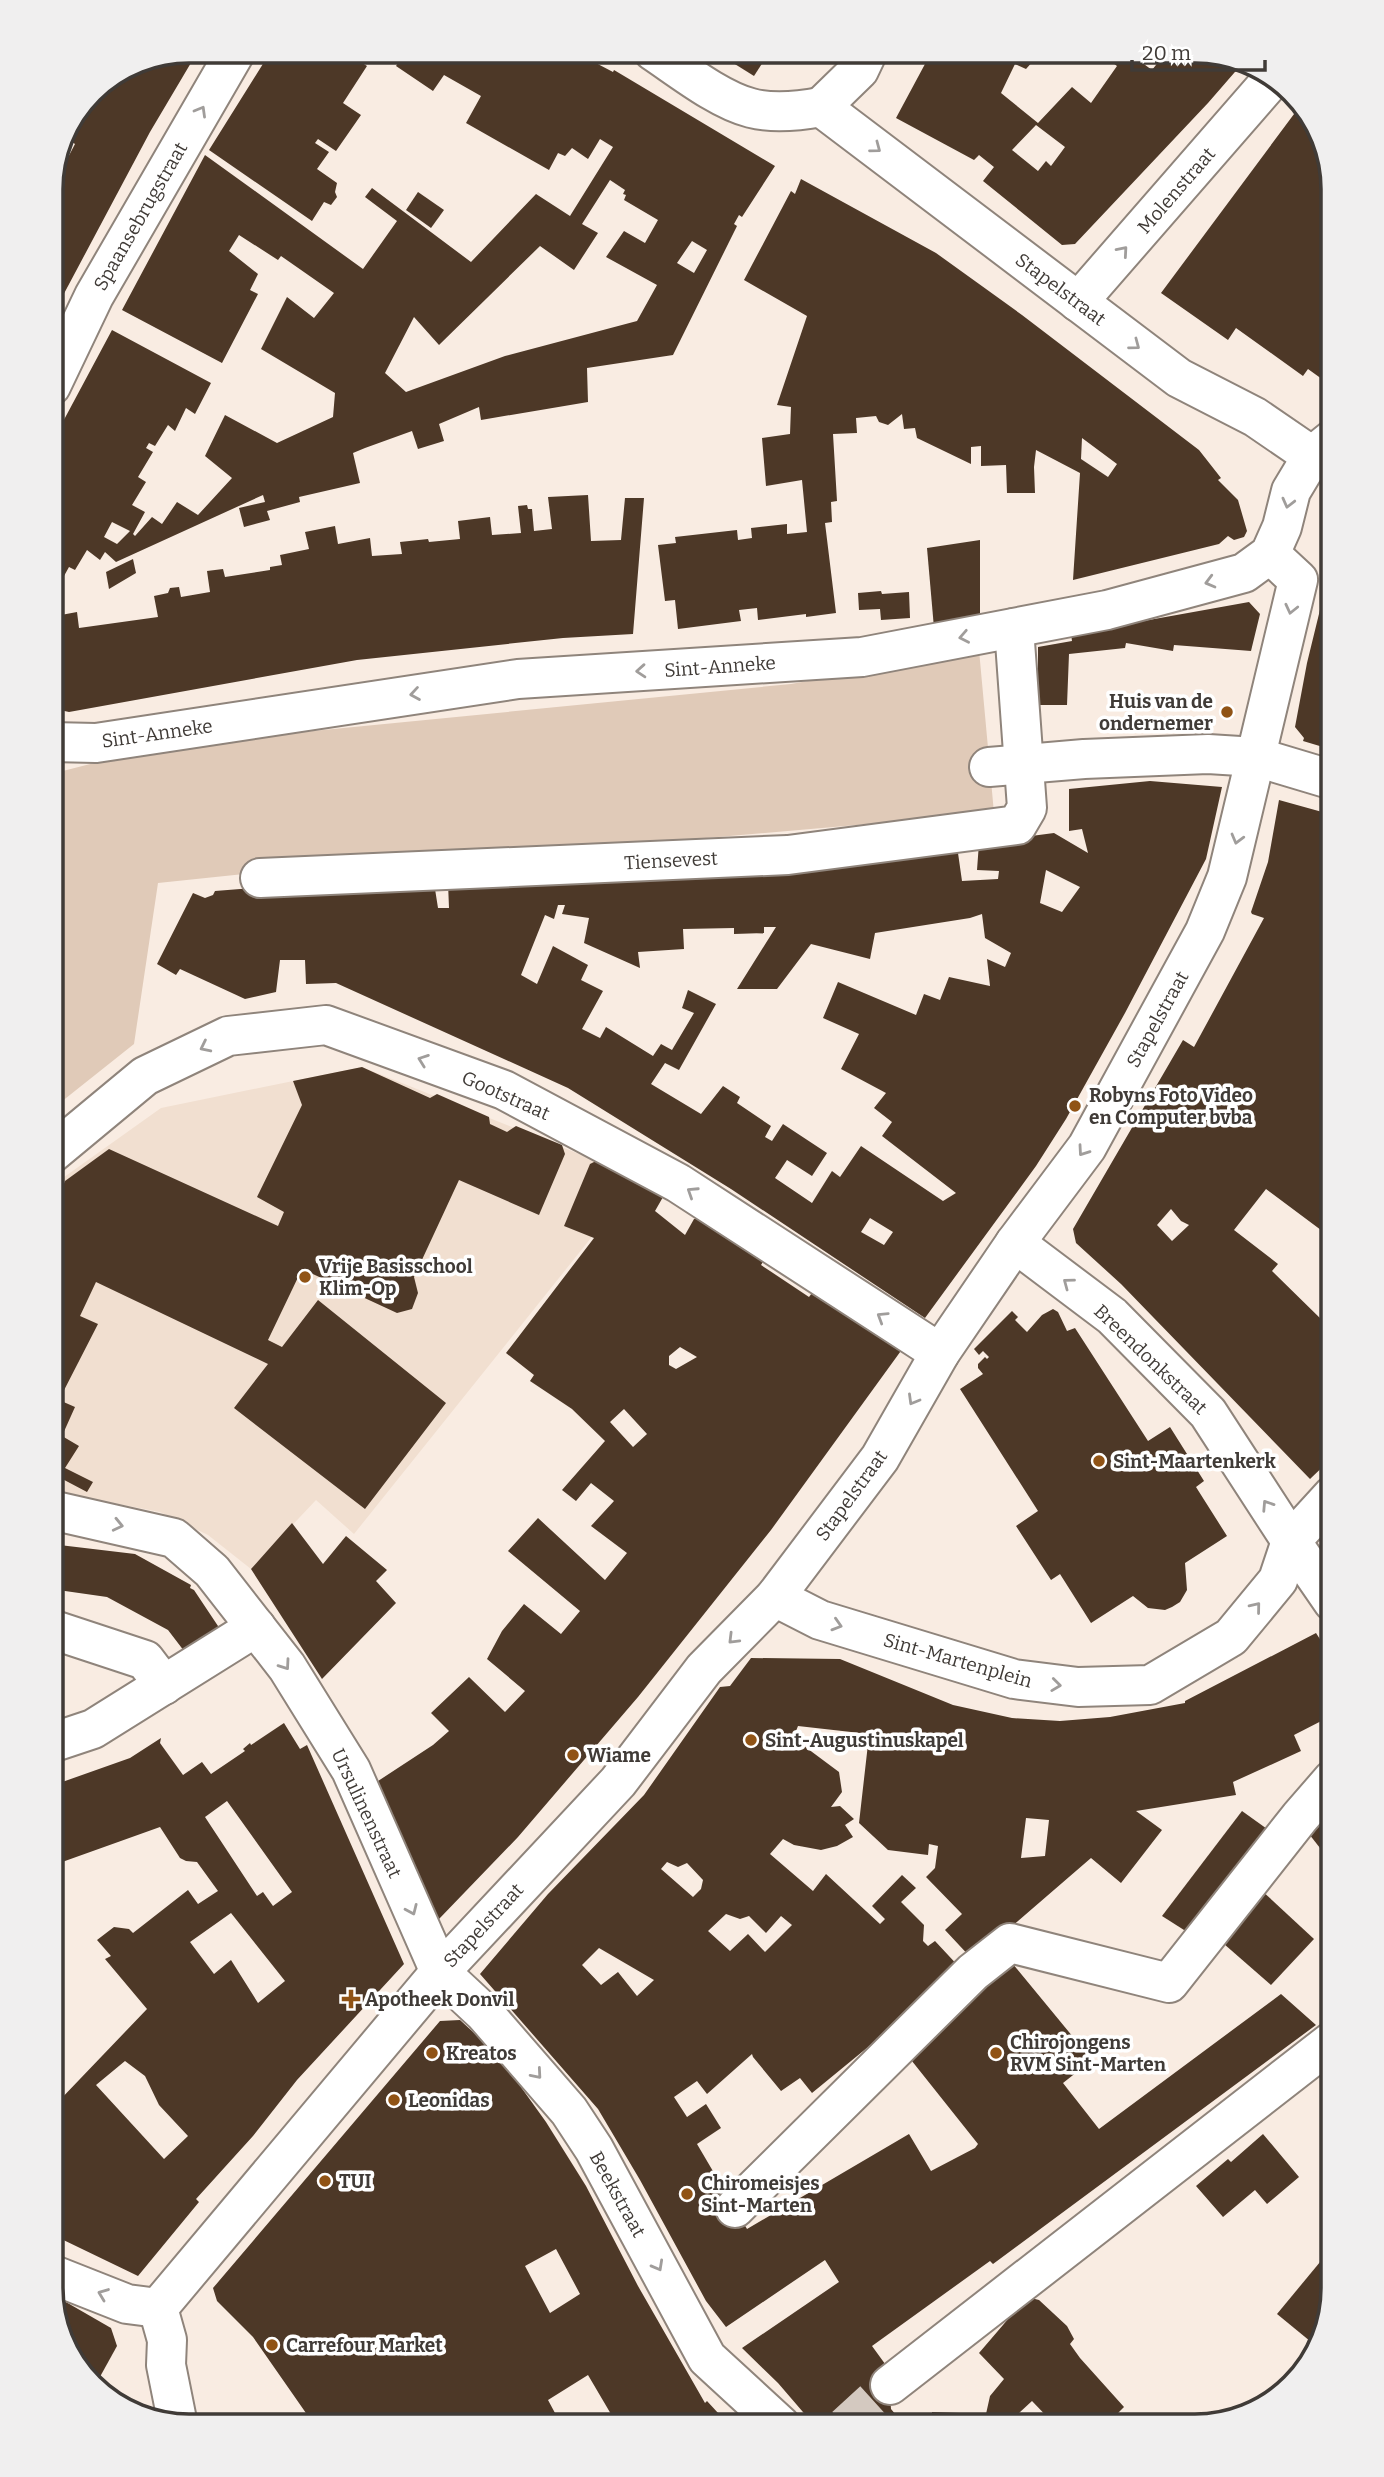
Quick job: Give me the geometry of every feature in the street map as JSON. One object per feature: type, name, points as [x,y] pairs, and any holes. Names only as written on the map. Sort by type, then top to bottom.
[{"type":"street","name":"Spaansebrugstraat","points":[[63,361],[94,296],[229,63]]},
{"type":"street","points":[[671,63],[710,89],[751,108],[792,112],[821,107],[859,70],[862,63]]},
{"type":"street","name":"Molenstraat","points":[[1078,302],[1267,86]]},
{"type":"street","name":"Stapelstraat","points":[[821,107],[1179,378],[1255,417],[1321,446]]},
{"type":"street","points":[[1270,554],[1282,527],[1291,491],[1321,450]]},
{"type":"street","name":"Stapelstraat","points":[[158,2308],[440,1972],[618,1782],[704,1669],[775,1597],[880,1458],[940,1353],[1015,1243],[1087,1147],[1205,931],[1227,877],[1298,580],[1270,554]]},
{"type":"street","name":"Sint-Anneke","points":[[63,742],[96,743],[518,679],[862,657],[1107,610],[1244,573],[1270,554]]},
{"type":"street","name":"Tiensevest","points":[[260,878],[788,855],[1017,825],[1027,808],[1007,765],[1014,628]]},
{"type":"street","points":[[1007,765],[1208,754],[1256,757],[1321,776]]},
{"type":"street","name":"Gootstraat","points":[[63,1144],[145,1076],[228,1036],[326,1025],[504,1090],[667,1177],[940,1353]]},
{"type":"street","name":"Breendonkstraat","points":[[1015,1243],[1112,1315],[1208,1413],[1321,1585]]},
{"type":"street","points":[[1291,1541],[1321,1508]]},
{"type":"street","name":"Ursulinenstraat","points":[[63,1513],[174,1538],[212,1571],[287,1667],[351,1770],[440,1972]]},
{"type":"street","name":"Sint-Martenplein","points":[[775,1597],[820,1620],[1014,1679],[1078,1688],[1150,1685],[1231,1637],[1278,1580],[1291,1541]]},
{"type":"street","points":[[63,1739],[93,1729],[256,1628]]},
{"type":"street","points":[[63,1633],[145,1660],[164,1685]]},
{"type":"street","points":[[735,2208],[973,1972],[1010,1943],[1169,1983],[1321,1793]]},
{"type":"street","name":"Beekstraat","points":[[440,1972],[484,2013],[569,2111],[594,2148],[706,2358],[768,2414]]},
{"type":"street","points":[[890,2385],[1321,2050]]},
{"type":"street","points":[[63,2279],[127,2304],[158,2308],[167,2340],[166,2365],[176,2413]]},
{"type":"shaded area","points":[[979,650],[994,813],[395,865],[274,871],[158,883],[134,1044],[63,1100],[63,771],[161,746],[791,684]]},
{"type":"shaded area","name":"Vrije Basisschool Klim-Op","points":[[362,1067],[639,1178],[354,1534],[316,1500],[251,1569],[208,1535],[160,1512],[63,1493],[63,1178],[161,1108]]},
{"type":"building","points":[[191,63],[150,132],[63,295],[63,181],[66,161],[75,144],[72,142],[76,133],[89,112],[119,84],[156,67]]},
{"type":"building","points":[[263,63],[362,63],[367,66],[343,103],[361,115],[336,151],[318,139],[315,143],[329,152],[317,169],[337,183],[337,197],[331,205],[324,202],[312,221],[209,150]]},
{"type":"building","points":[[398,63],[596,63],[613,72],[614,70],[775,166],[742,217],[739,215],[734,224],[737,226],[673,355],[587,368],[588,402],[481,420],[479,407],[439,424],[444,441],[418,449],[412,431],[365,448],[353,453],[360,483],[299,497],[300,502],[267,511],[270,520],[244,527],[239,508],[265,502],[263,495],[116,562],[105,552],[100,560],[87,550],[75,570],[69,567],[63,578],[63,422],[112,330],[211,383],[195,414],[186,408],[175,431],[168,425],[155,446],[149,443],[146,448],[153,452],[138,477],[146,482],[132,505],[145,512],[133,534],[135,536],[152,517],[162,524],[177,502],[198,515],[232,478],[205,456],[225,415],[277,443],[333,417],[335,393],[261,349],[287,297],[314,318],[334,293],[281,256],[278,260],[239,235],[229,251],[258,274],[250,290],[258,294],[222,363],[122,310],[205,155],[363,269],[397,221],[365,197],[372,188],[471,262],[536,194],[570,216],[613,147],[600,139],[588,159],[572,148],[565,156],[558,153],[549,170],[466,123],[481,96],[444,75],[433,91],[396,66]],"holes":[[[610,180],[625,190],[624,200],[658,220],[645,243],[624,231],[606,257],[657,285],[637,321],[505,356],[406,392],[385,373],[414,317],[439,345],[540,246],[574,270],[598,233],[582,224]],[[692,241],[707,250],[694,273],[677,263]],[[112,522],[130,531],[117,544],[104,537]]]},
{"type":"building","points":[[733,63],[762,63],[754,76]]},
{"type":"building","points":[[926,63],[1031,63],[1026,69],[1015,64],[1001,93],[1038,123],[1072,87],[1091,103],[1117,66],[1113,63],[1142,63],[1152,70],[1158,63],[1203,63],[1236,70],[1075,244],[1062,245],[983,181],[994,167],[979,155],[974,160],[896,118]],"holes":[[[1036,125],[1065,147],[1051,166],[1046,161],[1038,171],[1012,150]]]},
{"type":"building","points":[[1295,112],[1314,148],[1320,172],[1321,378],[1308,369],[1303,376],[1236,328],[1228,340],[1161,293]]},
{"type":"building","points":[[801,179],[936,253],[1199,450],[1221,478],[1218,480],[1238,500],[1247,531],[1244,537],[1234,540],[1228,536],[1219,544],[1073,580],[1080,473],[1036,450],[1035,493],[1007,493],[1006,465],[981,466],[981,446],[971,447],[971,464],[917,438],[915,428],[904,429],[902,414],[888,425],[879,422],[876,416],[856,418],[857,433],[833,434],[837,501],[831,502],[832,522],[825,523],[836,613],[758,620],[757,608],[739,610],[741,621],[678,629],[675,600],[665,601],[658,545],[676,543],[675,537],[737,530],[738,540],[752,538],[751,528],[787,524],[787,534],[807,532],[802,480],[766,486],[762,438],[790,434],[791,407],[777,405],[807,316],[744,280],[791,191],[795,194]],"holes":[[[1082,438],[1117,464],[1108,477],[1081,459]]]},
{"type":"building","points":[[418,192],[444,210],[431,228],[406,210]]},
{"type":"building","points":[[588,495],[591,541],[621,540],[625,498],[644,498],[633,634],[563,638],[357,660],[69,712],[63,711],[63,615],[77,612],[79,628],[158,617],[154,596],[168,593],[170,588],[179,587],[181,597],[210,592],[207,571],[223,569],[225,577],[270,570],[270,567],[282,565],[280,555],[309,549],[305,532],[335,526],[338,544],[370,538],[372,556],[402,554],[400,542],[460,539],[458,521],[490,517],[492,535],[521,533],[518,506],[527,505],[528,509],[532,509],[534,531],[552,529],[548,497]]},
{"type":"building","points":[[980,540],[980,621],[934,628],[927,548]]},
{"type":"building","points":[[133,559],[136,573],[109,589],[106,572]]},
{"type":"building","points":[[881,591],[882,594],[909,592],[910,618],[881,620],[880,609],[859,610],[858,593]]},
{"type":"building","points":[[1249,602],[1260,614],[1251,651],[1174,645],[1173,651],[1126,643],[1125,648],[1069,654],[1067,705],[1038,705],[1038,647],[1072,641],[1071,634]]},
{"type":"building","points":[[1321,606],[1321,746],[1303,741],[1304,738],[1295,727]]},
{"type":"building","points":[[1150,781],[1222,787],[1206,859],[1066,1119],[1036,1166],[925,1318],[731,1189],[568,1088],[336,983],[306,984],[305,960],[280,960],[276,992],[245,999],[180,969],[176,975],[157,964],[193,893],[205,898],[213,895],[215,891],[253,888],[435,889],[438,908],[449,908],[448,883],[957,846],[962,881],[998,879],[999,871],[977,870],[979,843],[1054,833],[1088,853],[1082,829],[1069,831],[1069,789]],"holes":[[[1046,870],[1080,887],[1062,912],[1040,903]],[[558,905],[565,905],[562,914],[589,918],[584,943],[640,968],[638,952],[684,949],[683,929],[734,928],[734,934],[764,933],[764,927],[776,927],[737,989],[777,989],[811,944],[870,959],[875,933],[982,914],[985,938],[1011,953],[1005,967],[987,959],[990,986],[949,977],[940,1000],[924,994],[916,1015],[838,982],[823,1018],[859,1034],[841,1069],[886,1093],[874,1108],[892,1122],[882,1136],[956,1193],[943,1201],[861,1146],[840,1177],[832,1171],[812,1203],[775,1178],[787,1160],[812,1176],[827,1153],[783,1124],[772,1141],[765,1137],[771,1126],[737,1103],[740,1097],[723,1086],[701,1114],[651,1084],[665,1063],[679,1070],[716,1004],[688,990],[682,1008],[694,1013],[672,1050],[661,1044],[653,1056],[606,1027],[600,1038],[582,1029],[603,991],[581,980],[588,965],[553,946],[537,984],[521,975],[545,915],[554,919]],[[870,1218],[893,1232],[884,1245],[861,1232]]]},
{"type":"building","points":[[1279,800],[1321,812],[1321,1230],[1266,1189],[1234,1230],[1278,1264],[1272,1271],[1321,1319],[1321,1468],[1310,1479],[1121,1284],[1076,1243],[1073,1229],[1183,1040],[1194,1047],[1264,918],[1251,912],[1268,862]],"holes":[[[1171,1209],[1181,1221],[1189,1225],[1172,1241],[1157,1225]]]},
{"type":"building","points":[[362,1067],[430,1098],[437,1094],[489,1117],[490,1124],[507,1132],[516,1126],[562,1145],[565,1154],[539,1215],[459,1180],[414,1277],[418,1293],[412,1309],[397,1313],[302,1269],[268,1340],[282,1347],[318,1300],[446,1403],[365,1509],[234,1408],[268,1364],[96,1282],[80,1316],[98,1324],[63,1392],[65,1181],[109,1149],[278,1226],[284,1212],[257,1197],[302,1105],[293,1081]]},
{"type":"building","points":[[598,1160],[663,1197],[655,1211],[685,1235],[694,1219],[701,1213],[768,1254],[761,1265],[809,1297],[815,1289],[903,1348],[771,1530],[638,1697],[518,1837],[439,1919],[402,1853],[375,1783],[433,1745],[449,1731],[431,1713],[469,1677],[505,1712],[525,1691],[487,1659],[502,1631],[524,1604],[561,1634],[580,1611],[508,1551],[538,1518],[605,1580],[627,1553],[591,1526],[614,1501],[591,1483],[576,1501],[562,1490],[605,1441],[572,1409],[530,1381],[534,1375],[506,1353],[594,1238],[564,1226],[590,1164]],"holes":[[[680,1347],[697,1357],[676,1369],[669,1365],[669,1356]],[[624,1409],[647,1434],[633,1447],[610,1422]]]},
{"type":"building","name":"Sint-Maartenkerk","points":[[1053,1309],[1058,1312],[1067,1331],[1075,1328],[1148,1441],[1170,1427],[1204,1481],[1196,1487],[1227,1536],[1185,1563],[1187,1590],[1180,1602],[1165,1610],[1148,1608],[1133,1596],[1091,1623],[1060,1574],[1051,1580],[1016,1526],[1038,1511],[960,1389],[983,1374],[978,1364],[985,1357],[989,1357],[983,1351],[979,1355],[974,1349],[1012,1311],[1018,1317],[1015,1320],[1027,1332],[1042,1315]]},
{"type":"building","points":[[63,1402],[75,1407],[63,1434]]},
{"type":"building","points":[[63,1437],[79,1446],[65,1468],[93,1482],[87,1492],[63,1479]]},
{"type":"building","points":[[292,1523],[323,1564],[346,1536],[387,1570],[376,1581],[396,1603],[322,1679],[251,1569]]},
{"type":"building","points":[[63,1545],[135,1554],[191,1585],[190,1588],[228,1641],[194,1664],[168,1630],[107,1597],[63,1591]]},
{"type":"building","points":[[1316,1633],[1321,1641],[1321,1721],[1294,1735],[1301,1751],[1233,1782],[1236,1795],[1136,1811],[1162,1830],[1121,1883],[1091,1858],[973,1960],[945,1930],[962,1914],[926,1877],[935,1868],[938,1846],[929,1844],[928,1855],[888,1850],[859,1823],[868,1744],[862,1743],[860,1733],[798,1726],[794,1736],[796,1740],[839,1772],[842,1792],[831,1807],[840,1806],[854,1819],[845,1825],[853,1837],[837,1846],[821,1850],[794,1845],[783,1839],[770,1854],[813,1891],[826,1874],[880,1924],[885,1919],[872,1906],[902,1875],[916,1888],[901,1902],[924,1925],[923,1941],[928,1946],[935,1941],[962,1970],[812,2093],[800,2078],[781,2091],[752,2054],[707,2094],[697,2081],[674,2097],[687,2117],[706,2104],[721,2128],[697,2144],[747,2229],[909,2134],[931,2171],[975,2148],[978,2144],[900,2046],[1008,1958],[1092,2060],[1063,2083],[1099,2129],[1281,1994],[1316,2025],[993,2264],[990,2261],[872,2346],[888,2368],[891,2409],[895,2414],[805,2414],[742,2348],[839,2282],[825,2260],[726,2327],[706,2301],[598,2109],[480,1974],[548,1894],[644,1795],[720,1687],[730,1686],[751,1658],[840,1659],[953,1705],[1012,1718],[1060,1721],[1110,1717],[1185,1703]],"holes":[[[1026,1818],[1049,1820],[1045,1856],[1021,1858]],[[667,1862],[678,1867],[687,1863],[703,1880],[701,1889],[693,1897],[661,1869]],[[726,1914],[740,1919],[749,1916],[766,1933],[781,1916],[792,1925],[765,1952],[748,1934],[730,1951],[708,1931]],[[599,1948],[654,1980],[637,1996],[618,1972],[601,1985],[582,1965]]]},
{"type":"building","points":[[284,1723],[300,1749],[307,1745],[404,1964],[297,2080],[253,2136],[196,2199],[199,2202],[138,2276],[63,2240],[63,2097],[147,2009],[105,1959],[111,1956],[97,1940],[114,1927],[129,1929],[133,1933],[188,1890],[198,1904],[218,1891],[197,1862],[180,1858],[160,1827],[63,1862],[63,1782],[130,1758],[161,1738],[160,1743],[183,1775],[202,1762],[211,1774],[245,1751],[243,1749],[250,1743],[251,1745]],"holes":[[[227,1801],[292,1892],[273,1906],[263,1892],[257,1896],[205,1817]],[[231,1913],[285,1981],[258,2003],[231,1960],[214,1974],[190,1942]],[[125,2061],[145,2076],[159,2105],[188,2136],[164,2159],[96,2085]]]},
{"type":"building","points":[[1321,1809],[1321,1849],[1302,1825]]},
{"type":"building","points":[[1242,1811],[1274,1834],[1195,1937],[1162,1916]]},
{"type":"building","points":[[1260,1889],[1314,1939],[1271,1985],[1216,1937]]},
{"type":"building","points":[[460,2020],[498,2055],[546,2122],[586,2186],[638,2286],[705,2403],[707,2401],[719,2414],[611,2414],[588,2375],[548,2400],[556,2414],[307,2414],[253,2337],[217,2301],[213,2288],[440,2021]],"holes":[[[556,2249],[580,2294],[550,2313],[525,2266]]]},
{"type":"building","points":[[1263,2134],[1299,2177],[1267,2204],[1255,2190],[1223,2217],[1196,2186],[1228,2159],[1231,2162]]},
{"type":"building","points":[[1321,2261],[1319,2313],[1309,2341],[1277,2314]]},
{"type":"building","points":[[1027,2297],[1039,2300],[1067,2326],[1074,2339],[1070,2344],[1124,2407],[1117,2414],[1044,2414],[1032,2401],[1018,2414],[986,2414],[990,2396],[1004,2379],[979,2353]]},
{"type":"building","points":[[64,2301],[111,2328],[117,2346],[100,2377],[76,2344],[65,2313]]},
{"type":"building","points":[[932,2412],[986,2414],[932,2414]]},
{"type":"tunnel","points":[[858,2414],[890,2385]]},
{"type":"place","name":"Huis van de ondernemer","points":[[1227,712]]},
{"type":"place","name":"Robyns Foto Video en Computer bvba","points":[[1075,1106]]},
{"type":"place","name":"Vrije Basisschool Klim-Op","points":[[305,1277]]},
{"type":"place","name":"Sint-Maartenkerk","points":[[1099,1461]]},
{"type":"place","name":"Sint-Augustinuskapel","points":[[751,1740]]},
{"type":"place","name":"Wiame","points":[[573,1755]]},
{"type":"place","name":"Apotheek Donvil","points":[[351,1999]]},
{"type":"place","name":"Kreatos","points":[[432,2053]]},
{"type":"place","name":"Chirojongens RVM Sint-Marten","points":[[996,2053]]},
{"type":"place","name":"Leonidas","points":[[394,2100]]},
{"type":"place","name":"TUI","points":[[325,2181]]},
{"type":"place","name":"Chiromeisjes Sint-Marten","points":[[687,2194]]},
{"type":"place","name":"Carrefour Market","points":[[272,2345]]}]
